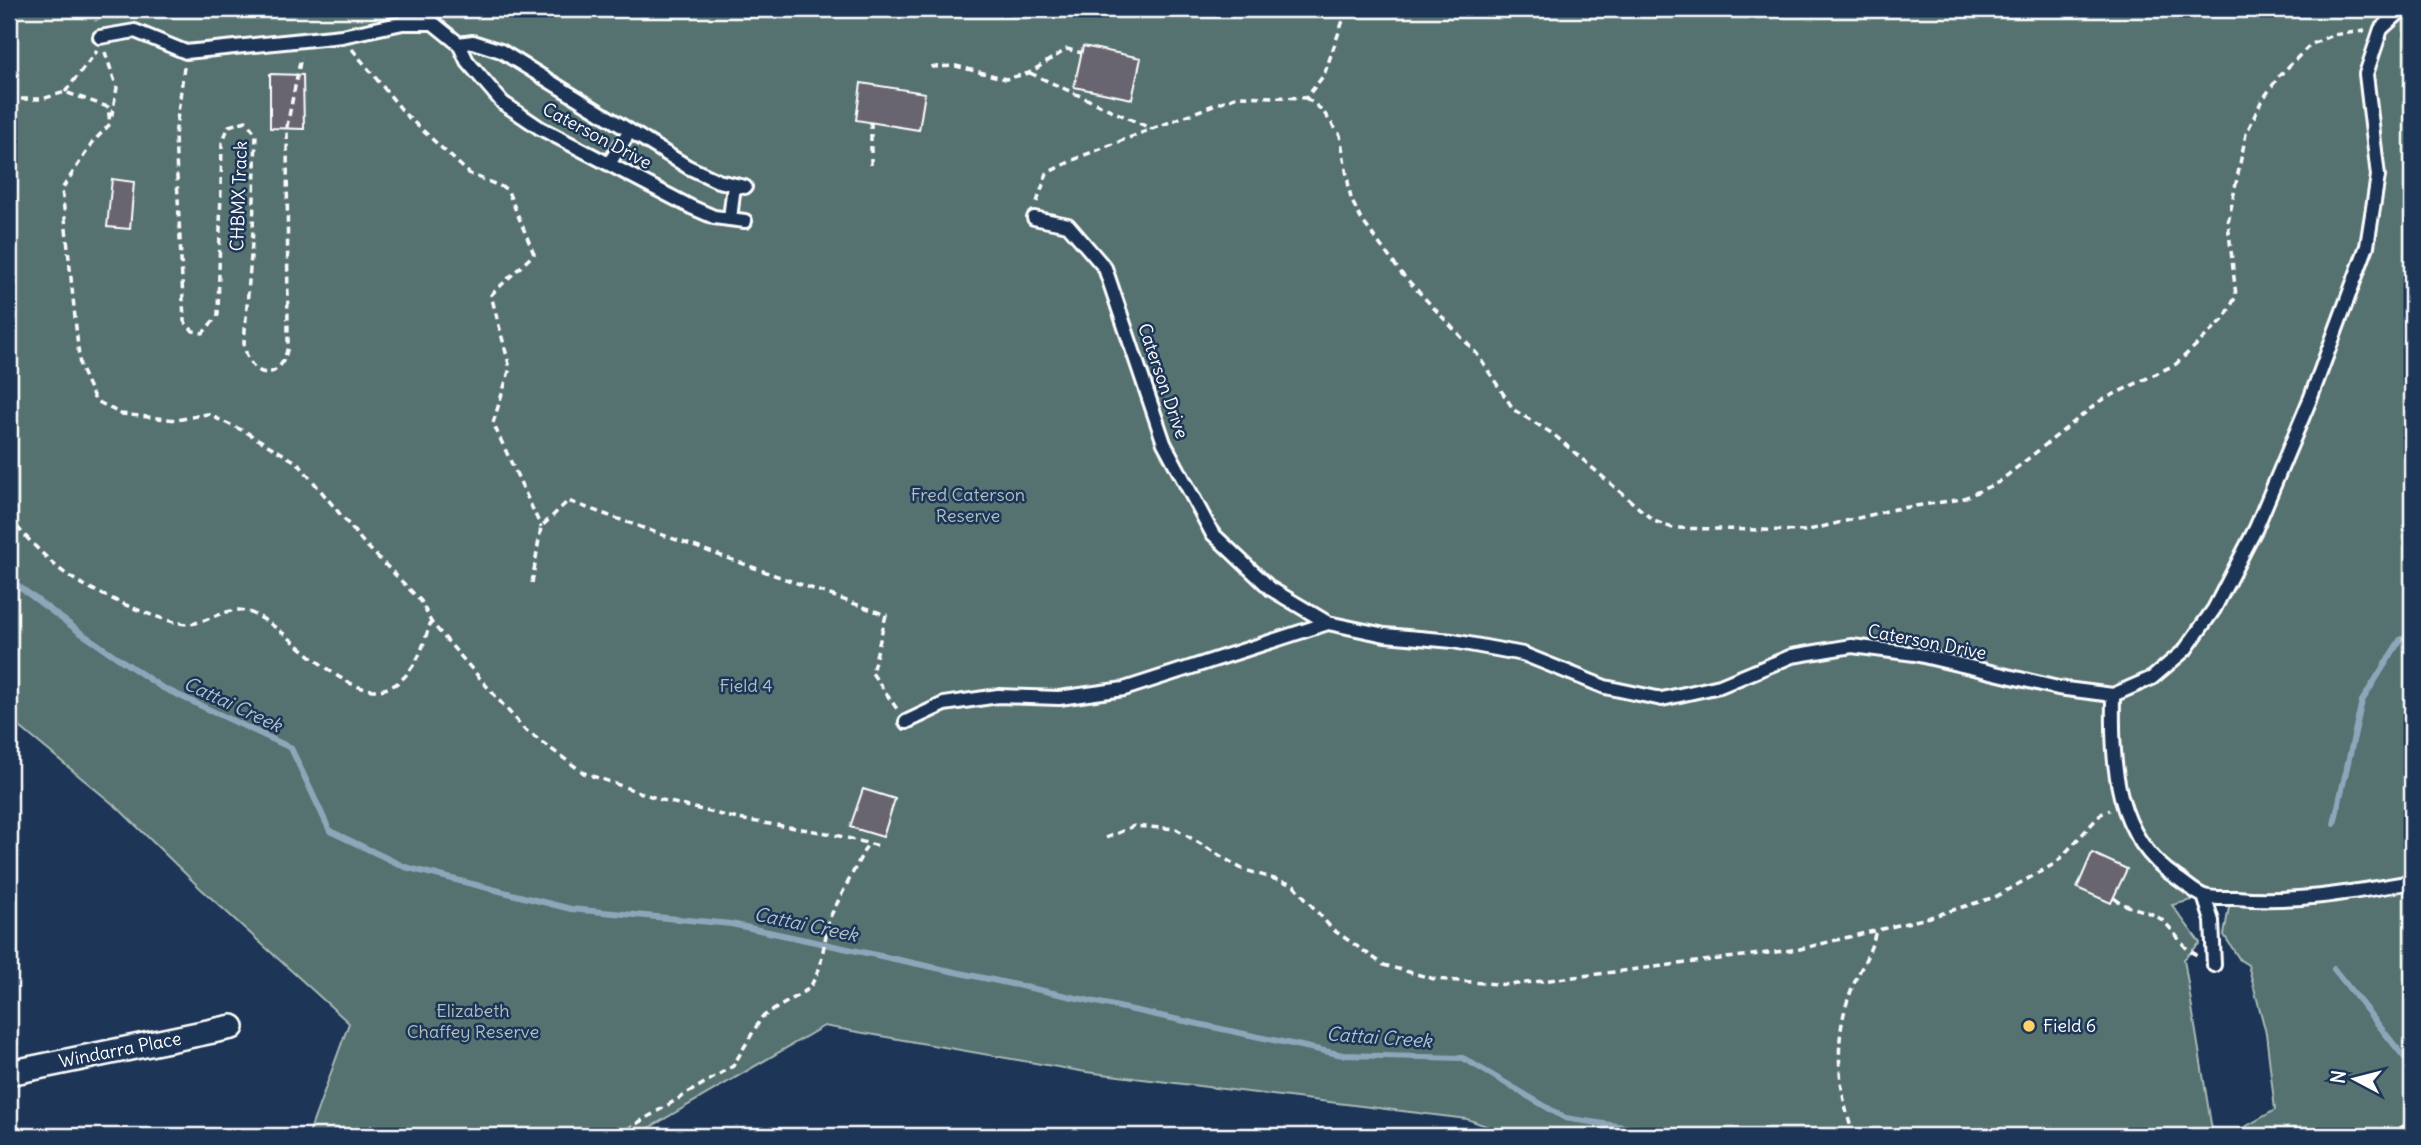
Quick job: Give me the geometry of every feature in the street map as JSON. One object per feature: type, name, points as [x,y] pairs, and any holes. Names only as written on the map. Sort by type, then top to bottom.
[{"type":"street","name":"Windarra Place","points":[[9,1073],[232,1027]]},
{"type":"lane","points":[[2403,9],[2381,29],[2366,74],[2378,176],[2367,246],[2311,397],[2256,528],[2214,609],[2185,650],[2160,671],[2113,695],[2113,739],[2122,804],[2139,843],[2167,872],[2204,896],[2262,900],[2319,898],[2412,882]]},
{"type":"lane","name":"Caterson Drive","points":[[100,37],[116,32],[135,31],[186,52],[342,36],[381,26],[433,23],[459,44],[467,61],[503,103],[540,128],[610,162],[691,207],[715,217],[745,221]]},
{"type":"lane","name":"Caterson Drive","points":[[459,44],[473,42],[501,51],[705,177],[740,186],[730,219]]},
{"type":"lane","points":[[610,162],[630,131]]},
{"type":"lane","name":"Caterson Drive","points":[[1034,218],[1068,225],[1105,268],[1164,443],[1212,533],[1271,589],[1328,623],[1385,635],[1453,641],[1523,654],[1605,687],[1662,699],[1720,686],[1792,656],[1852,646],[1915,654],[2058,688],[2113,695]]},
{"type":"lane","points":[[906,722],[944,704],[999,696],[1059,698],[1124,689],[1328,623]]},
{"type":"lane","points":[[2204,896],[2212,922],[2214,965]]},
{"type":"path","points":[[92,9],[100,37]]},
{"type":"path","points":[[1306,98],[1324,75],[1347,9]]},
{"type":"path","points":[[1034,218],[1038,194],[1047,173],[1237,96],[1306,98],[1322,110],[1340,135],[1350,199],[1362,219],[1401,273],[1477,354],[1514,410],[1553,434],[1654,521],[1673,527],[1805,531],[1895,509],[1962,499],[1999,482],[2100,401],[2176,364],[2197,348],[2224,319],[2236,296],[2228,223],[2246,134],[2261,102],[2279,76],[2310,46],[2332,35],[2381,29]]},
{"type":"path","points":[[342,36],[406,115],[470,174],[506,189],[534,254],[491,296],[510,368],[493,423],[541,527],[532,583]]},
{"type":"path","name":"CHBMX Track","points":[[186,52],[176,124],[182,313],[188,328],[198,333],[207,330],[220,306],[218,210],[222,143],[229,126],[246,121],[256,134],[253,231],[244,342],[246,358],[253,368],[262,373],[273,373],[281,366],[288,344],[287,126],[304,41]]},
{"type":"path","points":[[9,99],[42,99],[65,92],[103,44],[117,88],[110,124],[93,142],[62,190],[80,367],[95,400],[121,414],[177,420],[207,414],[246,432],[298,463],[363,542],[421,601],[431,622],[524,729],[584,773],[687,806],[738,819],[827,833],[879,846]]},
{"type":"path","points":[[931,67],[956,66],[1006,79],[1029,72],[1067,49],[1082,53]]},
{"type":"path","points":[[1029,72],[1152,129]]},
{"type":"path","points":[[65,92],[108,107],[110,124]]},
{"type":"path","points":[[870,164],[871,122]]},
{"type":"path","points":[[541,527],[568,500],[886,615],[872,673],[906,722]]},
{"type":"path","points":[[9,518],[68,575],[160,620],[190,624],[241,609],[261,616],[281,628],[326,669],[352,687],[369,690],[392,687],[415,663],[431,622]]},
{"type":"path","points":[[1106,838],[1134,826],[1176,829],[1241,869],[1294,885],[1332,929],[1384,965],[1434,978],[1509,985],[1788,951],[1995,897],[2056,863],[2101,814],[2122,804]]},
{"type":"path","points":[[616,1136],[733,1066],[762,1017],[810,988],[820,967],[829,919],[867,845]]},
{"type":"path","points":[[2114,898],[2124,907],[2156,916],[2171,928],[2187,951],[2214,965]]},
{"type":"path","points":[[1853,1136],[1841,1075],[1839,1033],[1848,997],[1871,953],[1876,930]]},
{"type":"path","points":[[2389,1136],[2412,1120]]},
{"type":"path","points":[[369,1126],[380,1136]]},
{"type":"green space","name":"Fred Caterson Reserve","points":[[9,9],[2412,9],[2412,1136],[2229,1136],[2275,1110],[2266,1033],[2248,965],[2240,960],[2224,935],[2232,890],[2172,905],[2200,943],[2184,959],[2213,1136],[1513,1136],[1467,1119],[1086,1072],[824,1026],[635,1136],[308,1136],[349,1023],[199,887],[119,809],[9,718]]},
{"type":"building","points":[[1083,46],[1141,58],[1132,99],[1074,87]]},
{"type":"building","points":[[270,74],[303,75],[304,129],[270,128]]},
{"type":"building","points":[[861,83],[925,93],[919,130],[856,120]]},
{"type":"building","points":[[112,179],[134,182],[130,229],[107,227]]},
{"type":"building","points":[[863,789],[895,799],[883,837],[850,827]]},
{"type":"building","points":[[2092,853],[2127,869],[2111,903],[2077,888]]},
{"type":"waterway","name":"Cattai Creek","points":[[9,579],[81,633],[161,687],[291,748],[330,831],[405,867],[571,909],[731,924],[1343,1055],[1463,1058],[1565,1118],[1682,1136]]},
{"type":"waterway","points":[[2334,824],[2362,701],[2400,640],[2412,635]]},
{"type":"waterway","points":[[2334,969],[2412,1067]]},
{"type":"place","name":"Field 6","points":[[2029,1026]]},
{"type":"park label","name":"Field 4","points":[[746,686]]},
{"type":"park label","name":"Elizabeth Chaffey Reserve","points":[[473,1021]]}]
